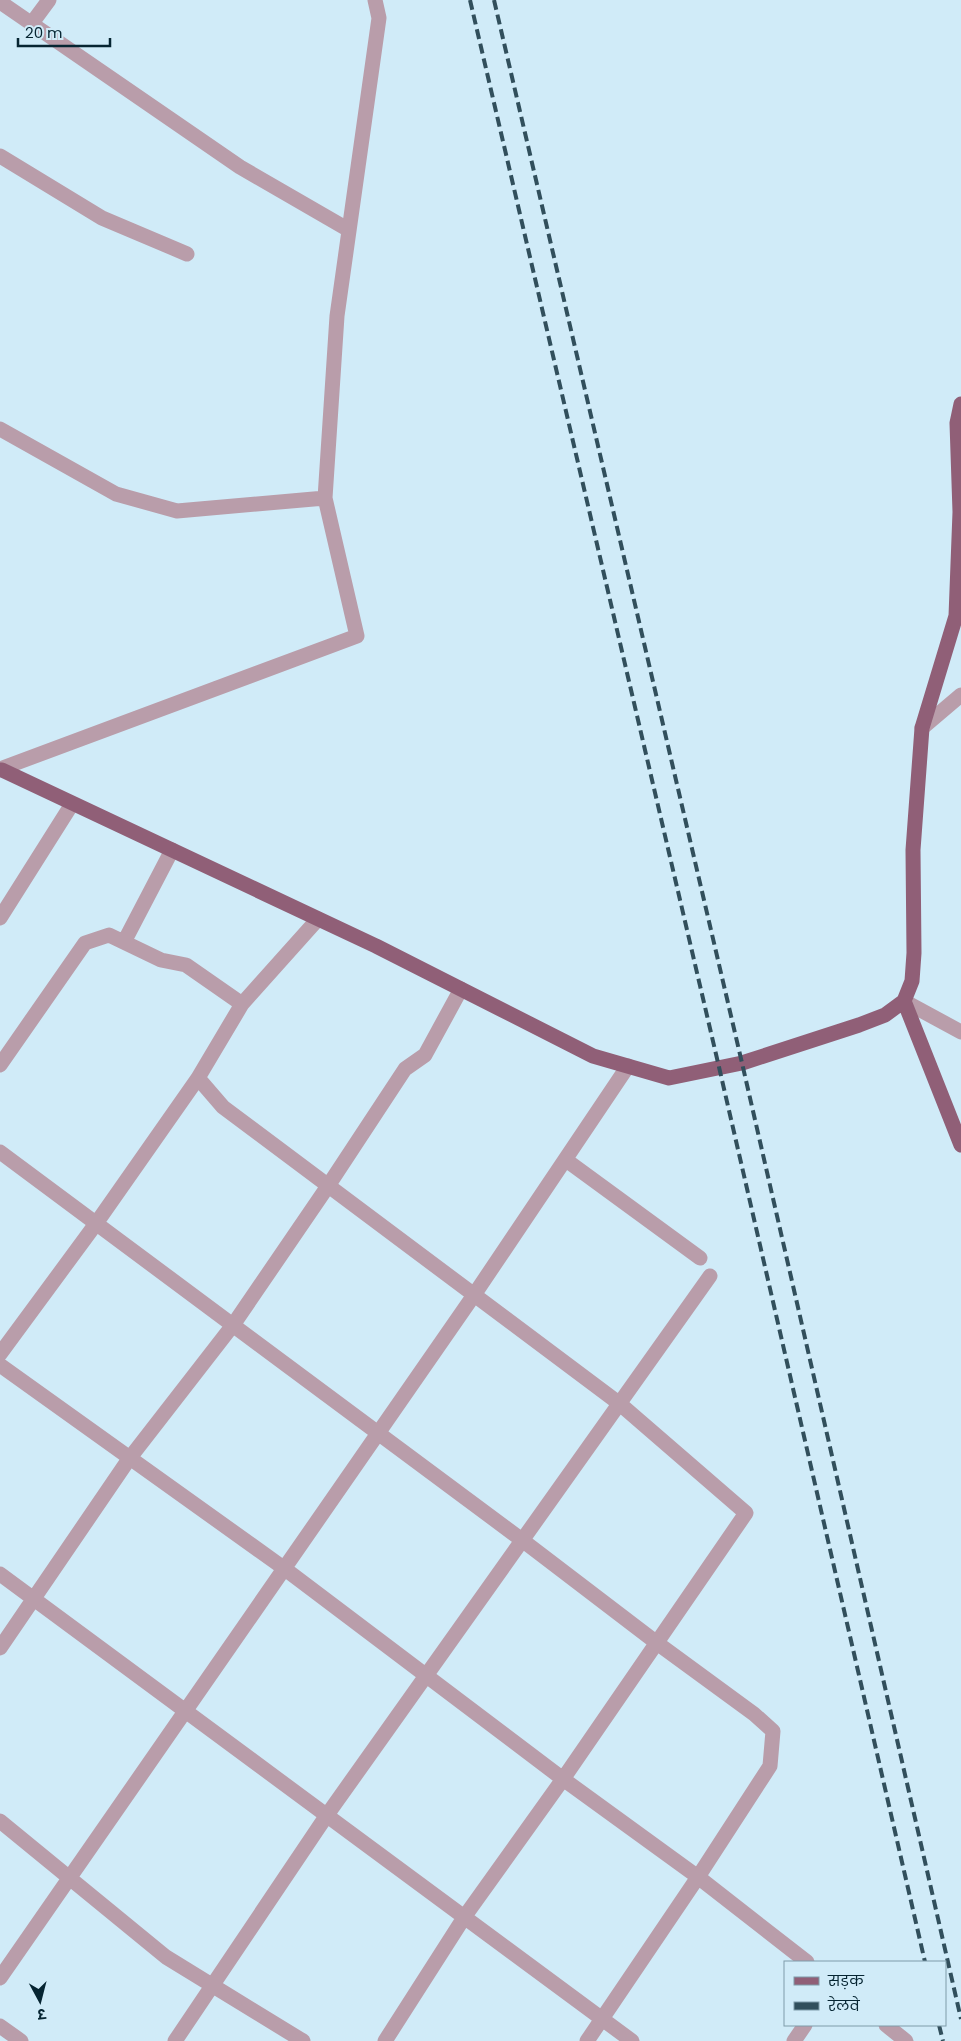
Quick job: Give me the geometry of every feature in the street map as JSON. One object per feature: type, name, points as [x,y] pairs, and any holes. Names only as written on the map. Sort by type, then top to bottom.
[{"type":"main road","points":[[1,770],[318,919],[592,1056],[669,1078],[742,1063],[859,1025],[885,1015],[904,1001],[912,981],[914,953],[913,850],[922,728],[956,616],[960,512],[957,423],[961,404]]},
{"type":"main road","points":[[904,1001],[961,1145]]},
{"type":"street","points":[[32,23],[49,0]]},
{"type":"street","points":[[1,770],[357,636],[325,498],[337,316],[379,18],[374,0]]},
{"type":"street","points":[[0,2],[240,167],[349,230]]},
{"type":"street","points":[[0,156],[102,218],[187,254]]},
{"type":"street","points":[[0,429],[116,494],[177,511],[325,498]]},
{"type":"street","points":[[922,728],[961,695]]},
{"type":"street","points":[[0,918],[72,804]]},
{"type":"street","points":[[124,942],[172,850]]},
{"type":"street","points":[[0,1354],[198,1078],[242,1004],[318,919]]},
{"type":"street","points":[[0,1065],[86,943],[109,935],[161,960],[186,965],[242,1004]]},
{"type":"street","points":[[0,1648],[129,1459],[233,1325],[405,1069],[425,1055],[461,989]]},
{"type":"street","points":[[904,1001],[961,1032]]},
{"type":"street","points":[[0,1978],[474,1295],[628,1066]]},
{"type":"street","points":[[198,1078],[223,1106],[620,1404],[746,1513],[563,1779],[464,1916],[385,2041]]},
{"type":"street","points":[[0,1152],[522,1540],[754,1714],[773,1731],[770,1766],[698,1877],[587,2041]]},
{"type":"street","points":[[566,1160],[700,1258]]},
{"type":"street","points":[[175,2041],[328,1815],[710,1276]]},
{"type":"street","points":[[0,1365],[285,1569],[563,1779],[698,1877],[806,1961]]},
{"type":"street","points":[[0,1574],[632,2041]]},
{"type":"street","points":[[0,1821],[166,1956],[303,2041]]},
{"type":"street","points":[[0,2026],[21,2041]]},
{"type":"street","points":[[794,2041],[804,2026]]},
{"type":"street","points":[[887,2026],[906,2041]]},
{"type":"railway","points":[[470,0],[719,1067],[925,1961]]},
{"type":"railway","points":[[494,0],[742,1063],[961,2019]]},
{"type":"railway","points":[[939,2026],[943,2041]]}]
